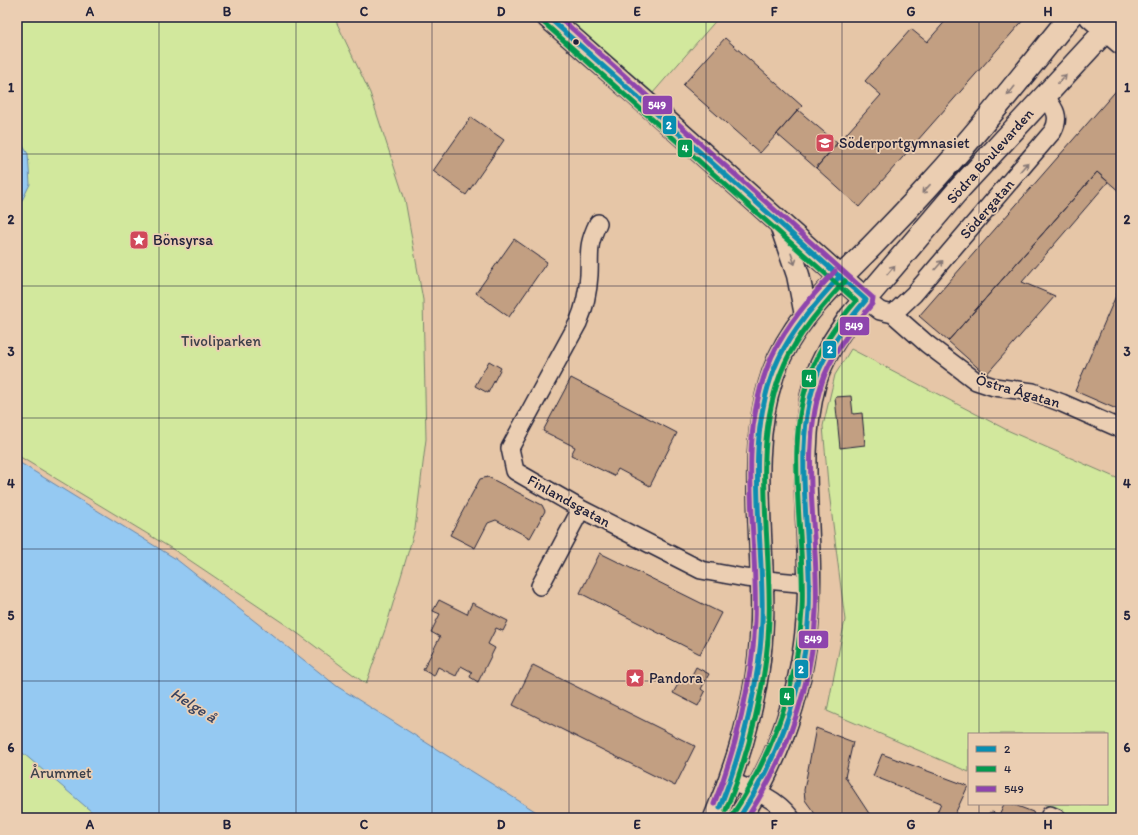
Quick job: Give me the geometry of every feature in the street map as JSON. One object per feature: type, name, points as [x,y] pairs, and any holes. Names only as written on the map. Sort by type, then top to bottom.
[{"type":"main road","points":[[548,17],[866,300]]},
{"type":"main road","name":"Södra Boulevarden","points":[[715,818],[728,781],[754,693],[761,648],[761,530],[757,477],[759,439],[765,404],[774,372],[788,342],[806,315],[840,276],[867,251],[953,160],[987,121],[1070,17]]},
{"type":"main road","name":"Södra Boulevarden","points":[[739,818],[758,792],[789,719],[798,684],[809,612],[805,456],[806,429],[815,382],[838,334],[866,300],[960,188],[1109,27]]},
{"type":"main road","points":[[780,222],[798,275],[806,315]]},
{"type":"street","name":"Södergatan","points":[[893,314],[914,294],[1053,131],[1056,125],[1056,112],[1045,96]]},
{"type":"street","name":"Finlandsgatan","points":[[598,223],[591,237],[588,251],[589,273],[587,296],[578,323],[510,448],[515,472],[581,509],[701,570],[731,576],[809,584]]},
{"type":"street","name":"Östra Ågatan","points":[[866,300],[886,314],[893,314],[927,344],[976,381],[994,387],[1033,392],[1121,429]]},
{"type":"street","points":[[540,586],[581,509]]},
{"type":"street","points":[[728,781],[758,792],[781,806],[791,818]]},
{"type":"green space","name":"Tivoliparken","points":[[17,17],[334,17],[370,93],[405,200],[423,300],[426,439],[415,529],[386,627],[366,684],[289,627],[179,553],[17,455]]},
{"type":"green space","points":[[548,17],[719,17],[645,102]]},
{"type":"green space","points":[[851,349],[1007,430],[1121,480],[1121,818],[1077,818],[1046,805],[1108,805],[1108,733],[968,733],[968,772],[827,711],[845,620],[828,484],[823,426],[835,375]]},
{"type":"green space","name":"Årummet","points":[[17,685],[166,818],[17,818]]},
{"type":"water","points":[[17,136],[28,154],[30,184],[17,211]]},
{"type":"water","name":"Helge å","points":[[17,461],[176,559],[338,687],[546,818],[99,818],[17,748]]},
{"type":"building","points":[[949,17],[1026,17],[859,207],[816,168],[881,95],[865,81],[911,29],[927,42]]},
{"type":"building","points":[[725,38],[802,106],[760,153],[683,85]]},
{"type":"building","points":[[1121,85],[1121,193],[1097,172],[948,341],[919,316]]},
{"type":"building","points":[[798,110],[837,143],[816,168],[777,134]]},
{"type":"building","points":[[471,117],[504,140],[466,195],[433,171]]},
{"type":"building","points":[[1097,172],[1108,182],[1022,282],[1055,296],[986,375],[948,341]]},
{"type":"building","points":[[514,239],[547,262],[509,317],[476,293]]},
{"type":"building","points":[[1121,284],[1121,411],[1075,391]]},
{"type":"building","points":[[489,361],[501,368],[488,393],[475,386]]},
{"type":"building","points":[[571,378],[677,433],[650,486],[618,469],[614,476],[571,455],[575,447],[543,431]]},
{"type":"building","points":[[851,396],[853,414],[862,413],[865,445],[840,448],[835,397]]},
{"type":"building","points":[[488,477],[542,505],[545,511],[530,538],[496,520],[488,523],[475,548],[450,535],[480,479]]},
{"type":"building","points":[[600,553],[721,613],[700,654],[580,593]]},
{"type":"building","points":[[439,600],[467,614],[472,603],[508,621],[503,631],[496,628],[488,644],[495,648],[478,682],[470,677],[472,672],[461,666],[456,676],[438,667],[434,676],[423,670],[440,637],[431,632],[440,614],[433,611]]},
{"type":"building","points":[[533,665],[695,746],[675,786],[513,705]]},
{"type":"building","points":[[696,667],[709,674],[701,689],[705,692],[698,706],[673,693],[681,679],[688,683]]},
{"type":"building","points":[[816,728],[853,742],[845,777],[872,818],[818,818],[805,800],[804,790]]},
{"type":"building","points":[[882,754],[968,786],[953,818],[925,818],[927,814],[935,817],[941,803],[873,776]]},
{"type":"building","points":[[1004,805],[1015,805],[1033,812],[1035,818],[986,818],[988,814],[992,812],[999,815]]},
{"type":"transit line","name":"2","points":[[548,17],[866,300],[828,351],[819,370],[810,398],[805,428],[804,458],[809,611],[802,666],[796,693],[778,745],[739,818]]},
{"type":"transit line","name":"549","points":[[559,17],[873,298],[872,304],[846,338],[829,364],[816,403],[810,462],[816,582],[814,639],[803,693],[795,719],[774,770],[747,818]]},
{"type":"transit line","name":"4","points":[[543,22],[856,301],[837,325],[816,360],[803,398],[798,428],[797,458],[797,488],[802,580],[800,637],[789,691],[781,716],[760,767],[733,814]]},
{"type":"transit line","name":"549","points":[[714,804],[729,761],[742,715],[747,691],[753,645],[755,589],[751,454],[754,420],[761,388],[772,356],[778,344],[808,301],[835,271]]},
{"type":"transit line","name":"2","points":[[720,807],[736,763],[742,740],[754,692],[761,645],[762,590],[757,488],[761,421],[767,389],[779,358],[792,336],[806,315],[840,276]]},
{"type":"transit line","name":"4","points":[[726,810],[749,742],[761,693],[768,644],[769,589],[765,458],[768,425],[774,394],[785,363],[797,341],[804,330],[845,281]]},
{"type":"place","name":"Söderportgymnasiet","points":[[825,143]]},
{"type":"place","name":"Bönsyrsa","points":[[139,240]]},
{"type":"place","name":"Pandora","points":[[635,678]]}]
